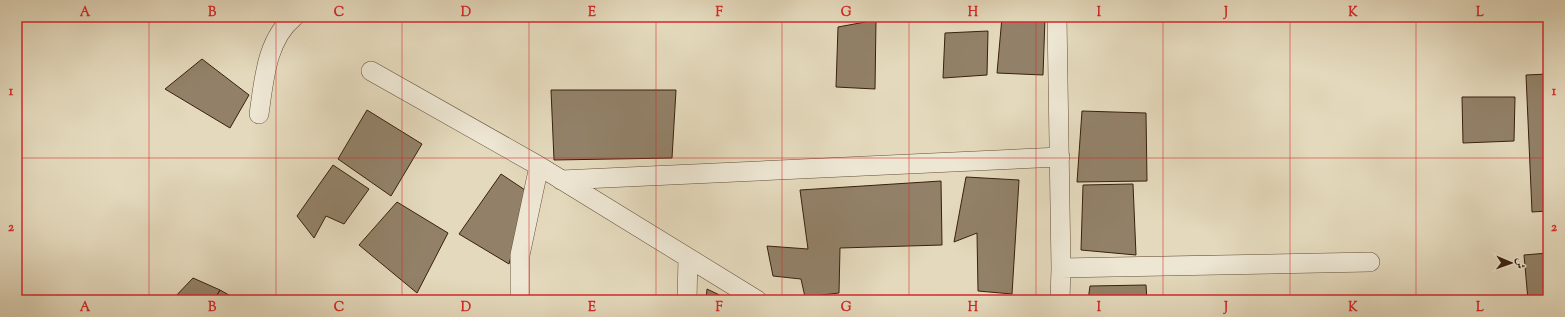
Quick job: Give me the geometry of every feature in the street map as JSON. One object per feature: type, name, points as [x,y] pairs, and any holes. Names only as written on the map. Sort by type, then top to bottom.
[{"type":"street","points":[[259,114],[268,59],[285,24],[294,17]]},
{"type":"street","points":[[1057,17],[1060,157],[1060,300]]},
{"type":"street","points":[[371,71],[539,166],[757,300]]},
{"type":"street","points":[[561,180],[1060,157]]},
{"type":"street","points":[[520,300],[520,255],[539,166]]},
{"type":"street","points":[[687,300],[688,258]]},
{"type":"street","points":[[1061,268],[1370,262]]},
{"type":"building","points":[[1002,17],[1045,18],[1043,75],[997,73]]},
{"type":"building","points":[[876,20],[875,89],[836,87],[838,27]]},
{"type":"building","points":[[988,31],[987,75],[943,78],[945,33]]},
{"type":"building","points":[[202,59],[249,95],[230,128],[165,89]]},
{"type":"building","points":[[1548,74],[1548,211],[1532,212],[1526,75]]},
{"type":"building","points":[[551,90],[676,90],[672,158],[554,160]]},
{"type":"building","points":[[1462,97],[1515,97],[1514,141],[1463,143]]},
{"type":"building","points":[[367,110],[422,144],[391,196],[338,159]]},
{"type":"building","points":[[1082,111],[1146,113],[1147,181],[1077,182]]},
{"type":"building","points":[[333,165],[369,189],[344,224],[326,216],[314,238],[297,216]]},
{"type":"building","points":[[501,174],[528,192],[509,264],[459,234]]},
{"type":"building","points":[[966,177],[1019,180],[1012,294],[978,291],[977,233],[954,242]]},
{"type":"building","points":[[941,181],[942,245],[840,248],[839,293],[805,297],[801,279],[773,276],[767,246],[808,249],[800,190]]},
{"type":"building","points":[[1133,184],[1136,255],[1081,250],[1083,185]]},
{"type":"building","points":[[397,202],[448,233],[417,293],[359,245]]},
{"type":"building","points":[[1548,253],[1548,300],[1528,300],[1524,255]]},
{"type":"building","points":[[193,278],[220,290],[214,300],[172,300]]},
{"type":"building","points":[[1146,285],[1147,300],[1088,300],[1090,286]]},
{"type":"building","points":[[707,289],[730,300],[706,300]]},
{"type":"building","points":[[220,290],[238,300],[214,300]]},
{"type":"building","points":[[542,296],[602,299],[602,300],[541,300]]}]
